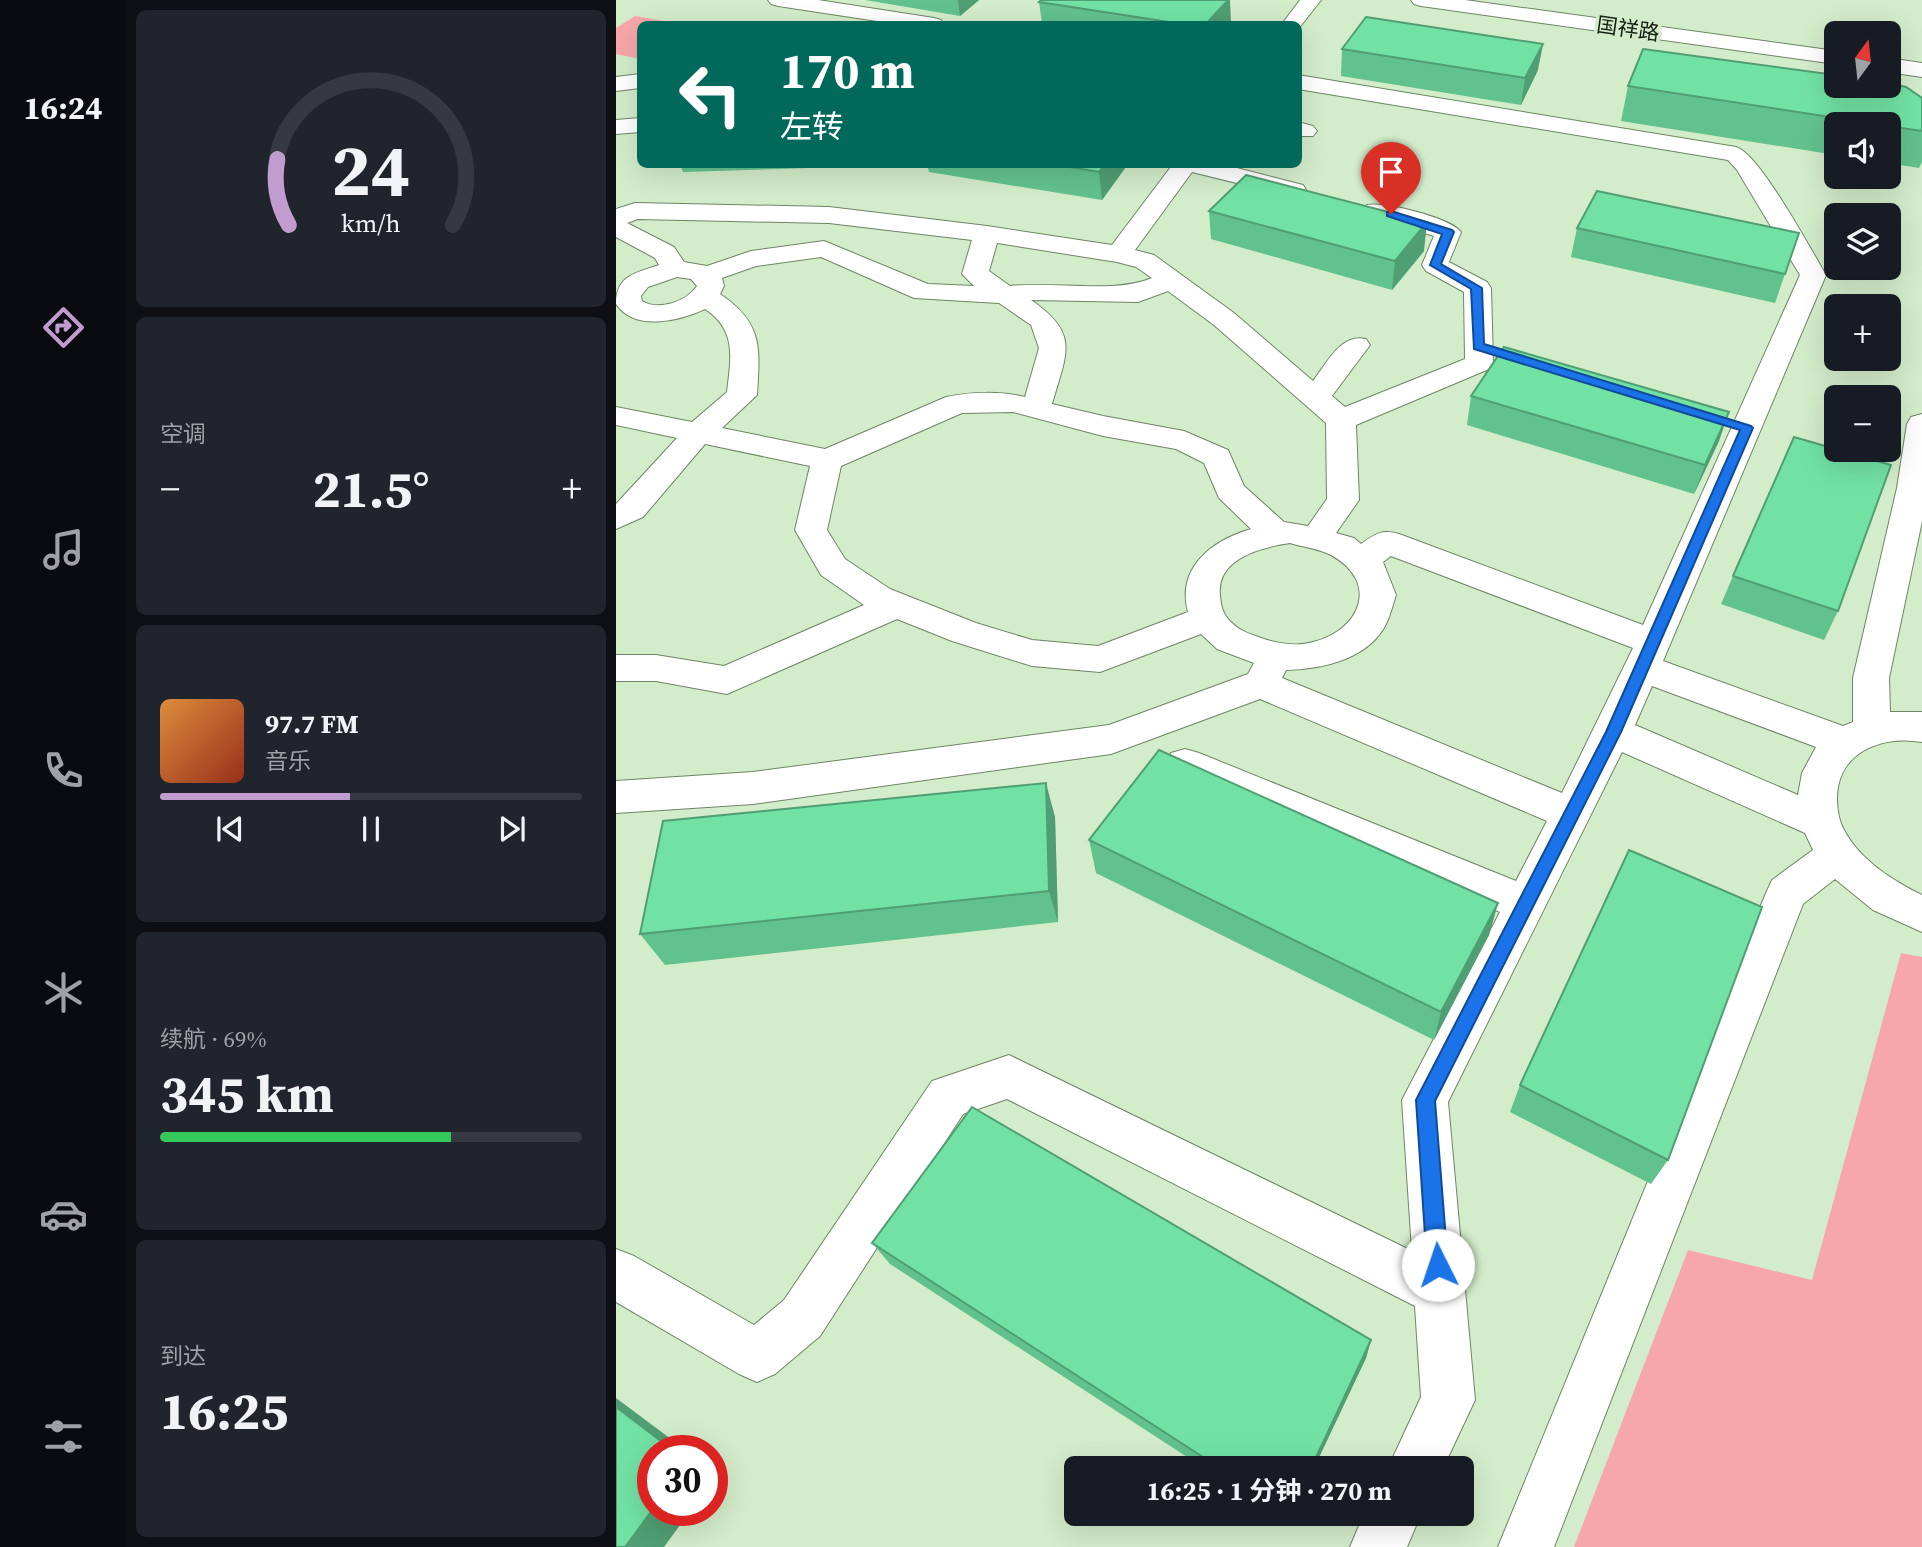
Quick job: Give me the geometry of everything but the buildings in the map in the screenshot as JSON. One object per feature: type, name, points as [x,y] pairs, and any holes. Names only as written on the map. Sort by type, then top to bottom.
[{"type":"street","points":[[778,0],[914,21]]},
{"type":"street","points":[[1294,21],[1311,0]]},
{"type":"street","name":"国祥路","points":[[1421,0],[1824,56]]},
{"type":"street","points":[[852,21],[867,14]]},
{"type":"street","points":[[1901,67],[1922,70]]},
{"type":"street","points":[[616,84],[637,81]]},
{"type":"street","points":[[1302,83],[1736,154],[1747,166],[1813,275],[1734,424],[1648,655],[1613,732],[1425,1100],[1448,1400],[1421,1456]]},
{"type":"street","points":[[616,127],[637,125]]},
{"type":"street","points":[[1119,254],[1185,168]]},
{"type":"street","points":[[1204,168],[1416,220],[1448,232],[1435,265],[1477,288],[1491,350],[1479,363],[1341,420]]},
{"type":"street","points":[[616,218],[635,211],[829,215],[987,234],[1119,254],[1144,261],[1224,319],[1341,420],[1343,500],[1318,535]]},
{"type":"street","points":[[616,227],[665,253],[675,269]]},
{"type":"street","points":[[987,234],[975,274],[1043,321],[1053,348],[1036,409]]},
{"type":"street","points":[[616,518],[632,509],[698,433],[742,394],[747,349],[731,314],[706,286],[687,269],[649,275],[638,281],[627,295],[631,307],[654,314],[683,310],[706,286],[751,259],[824,249],[924,292],[1004,295],[1039,291],[1138,294],[1171,280]]},
{"type":"street","points":[[1316,397],[1356,345]]},
{"type":"street","points":[[616,416],[827,460],[957,404],[1013,403],[1103,426],[1184,441],[1217,457],[1230,491],[1276,533]]},
{"type":"street","points":[[1858,735],[1913,488],[1922,424]]},
{"type":"street","points":[[827,460],[811,530],[833,567],[878,598],[964,632],[1032,653],[1100,659],[1207,618]]},
{"type":"street","points":[[616,797],[753,788],[1111,739],[1268,671],[1334,650],[1358,637],[1374,619],[1380,598],[1376,578],[1364,559],[1343,545],[1318,535],[1290,532],[1276,533],[1237,544],[1217,558],[1205,576],[1201,597],[1207,618],[1223,636],[1246,650],[1268,671],[1572,814]]},
{"type":"street","points":[[1364,559],[1387,542],[1648,655],[1858,735]]},
{"type":"street","points":[[616,668],[656,668],[727,680],[896,605]]},
{"type":"street","points":[[1829,838],[1816,790],[1824,763],[1858,735],[1910,725],[1922,727]]},
{"type":"street","points":[[1613,732],[1829,838],[1868,884],[1922,914]]},
{"type":"street","points":[[1153,779],[1166,756],[1526,904]]},
{"type":"street","points":[[1526,1547],[1787,893],[1829,838]]},
{"type":"street","points":[[616,1274],[757,1356],[802,1318],[948,1097],[1009,1077],[1440,1292]]},
{"type":"street","points":[[1378,1547],[1388,1526]]},
{"type":"shaded area","points":[[635,16],[665,21],[637,21],[637,58],[616,54],[616,28]]},
{"type":"shaded area","points":[[1901,953],[1922,957],[1922,1547],[1574,1547],[1688,1250],[1812,1280]]},
{"type":"route","points":[[1391,214],[1448,232],[1435,265],[1477,288],[1478,346],[1747,428],[1613,732],[1425,1100],[1438,1265]]}]
